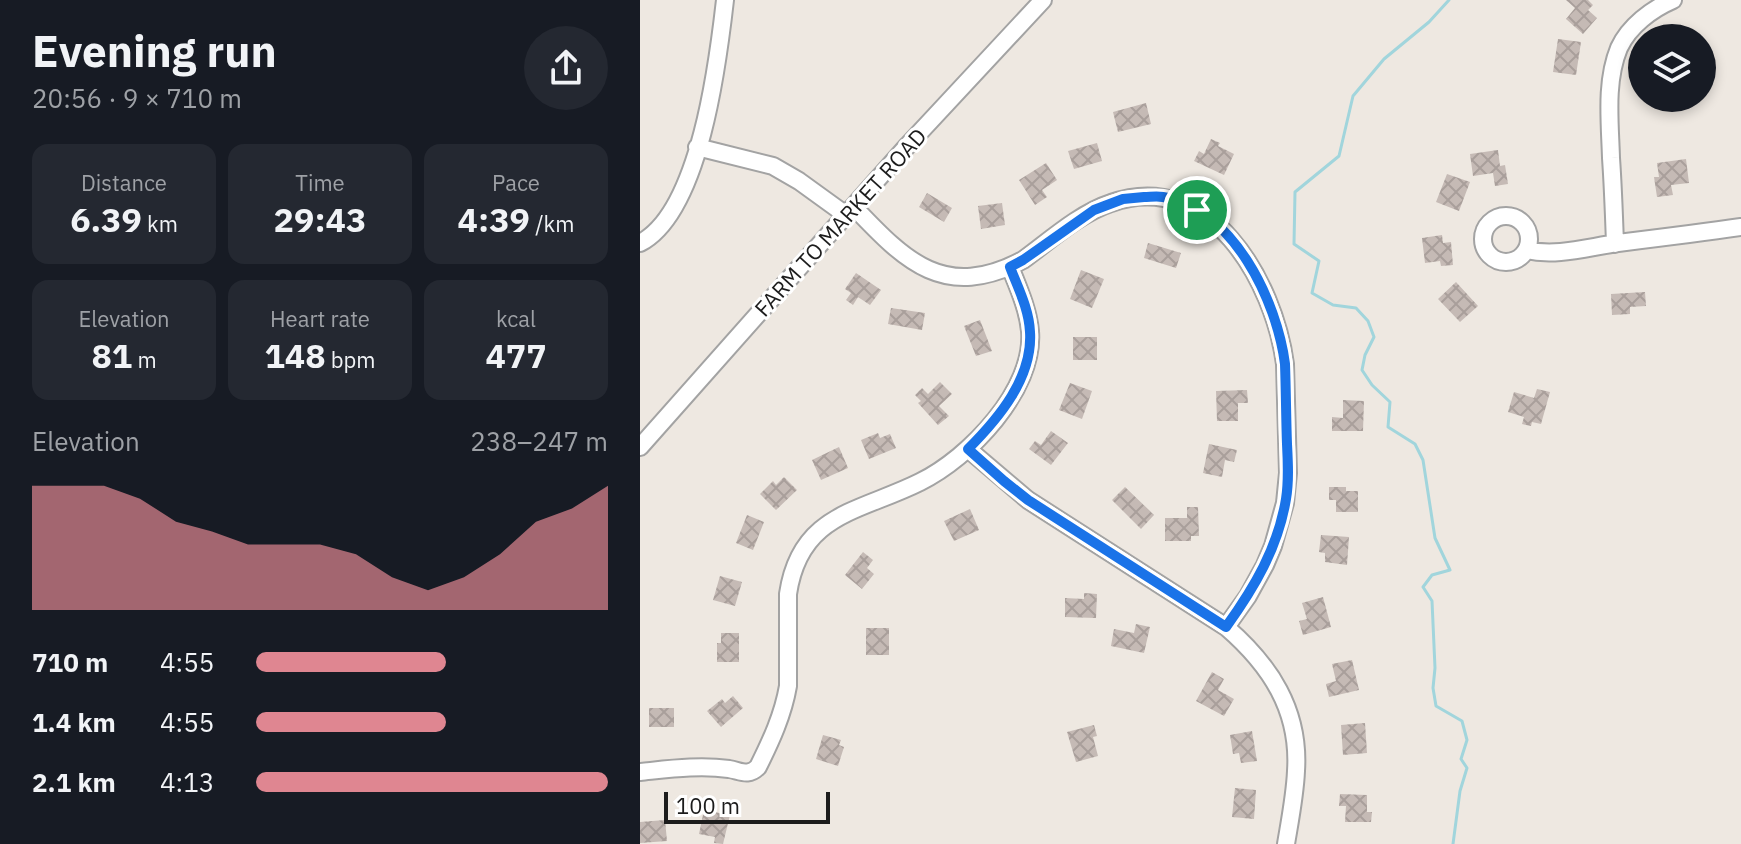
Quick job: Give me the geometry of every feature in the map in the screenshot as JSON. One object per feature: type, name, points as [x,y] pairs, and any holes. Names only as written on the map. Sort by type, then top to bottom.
[{"type":"street","points":[[640,243],[665,223],[681,192],[697,147],[711,100],[725,0]]},
{"type":"street","name":"FARM TO MARKET ROAD","points":[[640,447],[908,145],[1043,0]]},
{"type":"street","points":[[1615,244],[1609,114],[1612,74],[1620,47],[1629,33],[1659,6],[1673,0]]},
{"type":"street","points":[[697,147],[773,166],[850,211],[896,249],[927,268],[959,277],[990,275],[1010,267],[1094,210],[1123,199],[1162,197],[1180,202],[1197,210],[1226,234],[1248,262],[1273,310],[1283,346],[1287,490],[1280,524],[1265,565],[1226,627]]},
{"type":"street","points":[[1526,250],[1559,252],[1741,227]]},
{"type":"street","points":[[640,772],[701,767],[742,773],[753,772],[758,767],[778,725],[788,686],[788,594],[790,578],[799,555],[814,536],[833,520],[919,483],[946,467],[968,449],[1005,406],[1025,367],[1030,329],[1010,267]]},
{"type":"street","points":[[968,449],[1028,500],[1226,627],[1266,667],[1276,684],[1292,727],[1297,769],[1286,844]]},
{"type":"building","points":[[1566,0],[1588,0],[1593,5],[1588,10],[1597,18],[1583,34],[1566,19],[1575,8]]},
{"type":"building","points":[[1558,39],[1581,42],[1576,75],[1553,72]]},
{"type":"building","points":[[1146,103],[1151,124],[1118,132],[1113,112]]},
{"type":"building","points":[[1211,139],[1234,154],[1224,175],[1194,161],[1199,151],[1204,154]]},
{"type":"building","points":[[1097,143],[1102,161],[1074,169],[1068,151]]},
{"type":"building","points":[[1498,150],[1500,166],[1505,165],[1508,184],[1495,186],[1493,173],[1473,176],[1470,154]]},
{"type":"building","points":[[1686,159],[1689,183],[1671,185],[1673,195],[1657,197],[1654,177],[1659,177],[1657,163]]},
{"type":"building","points":[[1046,163],[1057,180],[1042,190],[1047,197],[1035,205],[1019,180]]},
{"type":"building","points":[[1447,174],[1470,182],[1459,211],[1436,202]]},
{"type":"building","points":[[927,193],[952,208],[944,222],[919,207]]},
{"type":"building","points":[[1002,203],[1005,225],[981,229],[978,206]]},
{"type":"building","points":[[1442,235],[1443,243],[1451,242],[1453,265],[1441,266],[1440,261],[1425,263],[1422,238]]},
{"type":"building","points":[[1148,243],[1181,253],[1176,268],[1144,258]]},
{"type":"building","points":[[1081,270],[1104,279],[1092,308],[1070,299]]},
{"type":"building","points":[[856,273],[881,290],[870,305],[858,297],[853,305],[846,300],[851,293],[845,289]]},
{"type":"building","points":[[1456,282],[1478,306],[1460,322],[1438,299]]},
{"type":"building","points":[[1645,292],[1646,306],[1630,307],[1630,314],[1612,315],[1611,294]]},
{"type":"building","points":[[891,308],[925,313],[922,330],[888,324]]},
{"type":"building","points":[[980,320],[992,351],[976,356],[964,326]]},
{"type":"building","points":[[1073,337],[1097,337],[1097,360],[1073,360]]},
{"type":"building","points":[[940,382],[952,394],[939,406],[949,416],[938,425],[918,403],[921,401],[915,395],[922,388],[928,394]]},
{"type":"building","points":[[1070,383],[1092,391],[1082,419],[1059,410]]},
{"type":"building","points":[[1537,389],[1550,392],[1541,424],[1522,424],[1524,417],[1508,412],[1514,392],[1534,398]]},
{"type":"building","points":[[1247,390],[1248,403],[1238,403],[1238,421],[1217,421],[1216,391]]},
{"type":"building","points":[[1343,400],[1364,401],[1363,431],[1332,431],[1332,417],[1343,418]]},
{"type":"building","points":[[1051,431],[1068,443],[1051,465],[1029,449],[1035,441],[1041,445]]},
{"type":"building","points":[[878,433],[880,438],[890,434],[896,448],[869,459],[861,440]]},
{"type":"building","points":[[1209,444],[1237,450],[1234,462],[1225,460],[1222,477],[1203,473]]},
{"type":"building","points":[[839,447],[848,468],[821,480],[812,460]]},
{"type":"building","points":[[784,477],[797,490],[776,510],[760,494],[773,481],[776,485]]},
{"type":"building","points":[[1125,487],[1154,515],[1141,529],[1112,500]]},
{"type":"building","points":[[1329,487],[1358,491],[1358,512],[1336,512],[1336,500],[1329,500]]},
{"type":"building","points":[[1187,507],[1198,507],[1199,536],[1191,536],[1191,541],[1165,541],[1165,518],[1187,518]]},
{"type":"building","points":[[970,509],[979,530],[954,541],[944,521]]},
{"type":"building","points":[[747,515],[764,522],[753,550],[736,543]]},
{"type":"building","points":[[1321,535],[1349,537],[1347,565],[1325,562],[1325,553],[1319,552]]},
{"type":"building","points":[[863,552],[873,560],[867,568],[874,574],[862,589],[845,575]]},
{"type":"building","points":[[720,576],[742,582],[735,606],[713,600]]},
{"type":"building","points":[[1084,593],[1097,594],[1096,618],[1065,617],[1065,598],[1084,599]]},
{"type":"building","points":[[1323,597],[1331,627],[1303,635],[1299,621],[1307,619],[1302,603]]},
{"type":"building","points":[[1136,624],[1150,627],[1144,653],[1111,646],[1114,629],[1134,633]]},
{"type":"building","points":[[866,628],[889,628],[889,655],[866,655]]},
{"type":"building","points":[[721,633],[739,633],[739,662],[717,662],[717,643],[721,643]]},
{"type":"building","points":[[1352,660],[1359,690],[1329,697],[1326,684],[1336,681],[1332,664]]},
{"type":"building","points":[[1212,672],[1224,679],[1218,690],[1234,699],[1224,716],[1196,701]]},
{"type":"building","points":[[733,696],[743,708],[721,727],[707,711],[722,699],[725,703]]},
{"type":"building","points":[[649,708],[674,708],[674,727],[649,727]]},
{"type":"building","points":[[1365,723],[1367,753],[1343,755],[1341,725]]},
{"type":"building","points":[[1094,725],[1097,736],[1093,737],[1098,756],[1076,762],[1067,732]]},
{"type":"building","points":[[1252,731],[1257,761],[1241,763],[1239,753],[1233,754],[1230,735]]},
{"type":"building","points":[[823,735],[841,740],[839,745],[844,747],[838,766],[816,759]]},
{"type":"building","points":[[1235,788],[1256,790],[1254,819],[1232,817]]},
{"type":"building","points":[[1340,794],[1367,795],[1367,812],[1372,812],[1371,822],[1345,822],[1346,806],[1339,806]]},
{"type":"building","points":[[704,810],[730,815],[723,844],[714,843],[715,837],[699,834]]},
{"type":"building","points":[[665,820],[667,841],[640,843],[640,822]]},
{"type":"waterway","points":[[1449,0],[1429,22],[1384,59],[1353,96],[1339,156],[1295,192],[1294,244],[1319,261],[1312,293],[1333,305],[1356,308],[1368,321],[1374,337],[1362,370],[1390,402],[1388,427],[1415,444],[1423,460],[1435,538],[1450,570],[1432,575],[1423,587],[1432,601],[1433,688],[1436,706],[1462,721],[1467,740],[1461,759],[1467,768],[1460,791],[1453,844]]},
{"type":"route","points":[[1162,197],[1197,210],[1226,234],[1256,274],[1279,328],[1285,364],[1288,473],[1285,503],[1265,565],[1226,627],[1028,500],[968,449],[1005,406],[1025,367],[1028,354],[1030,329],[1027,314],[1010,267],[1094,210],[1123,199],[1162,197]]}]
